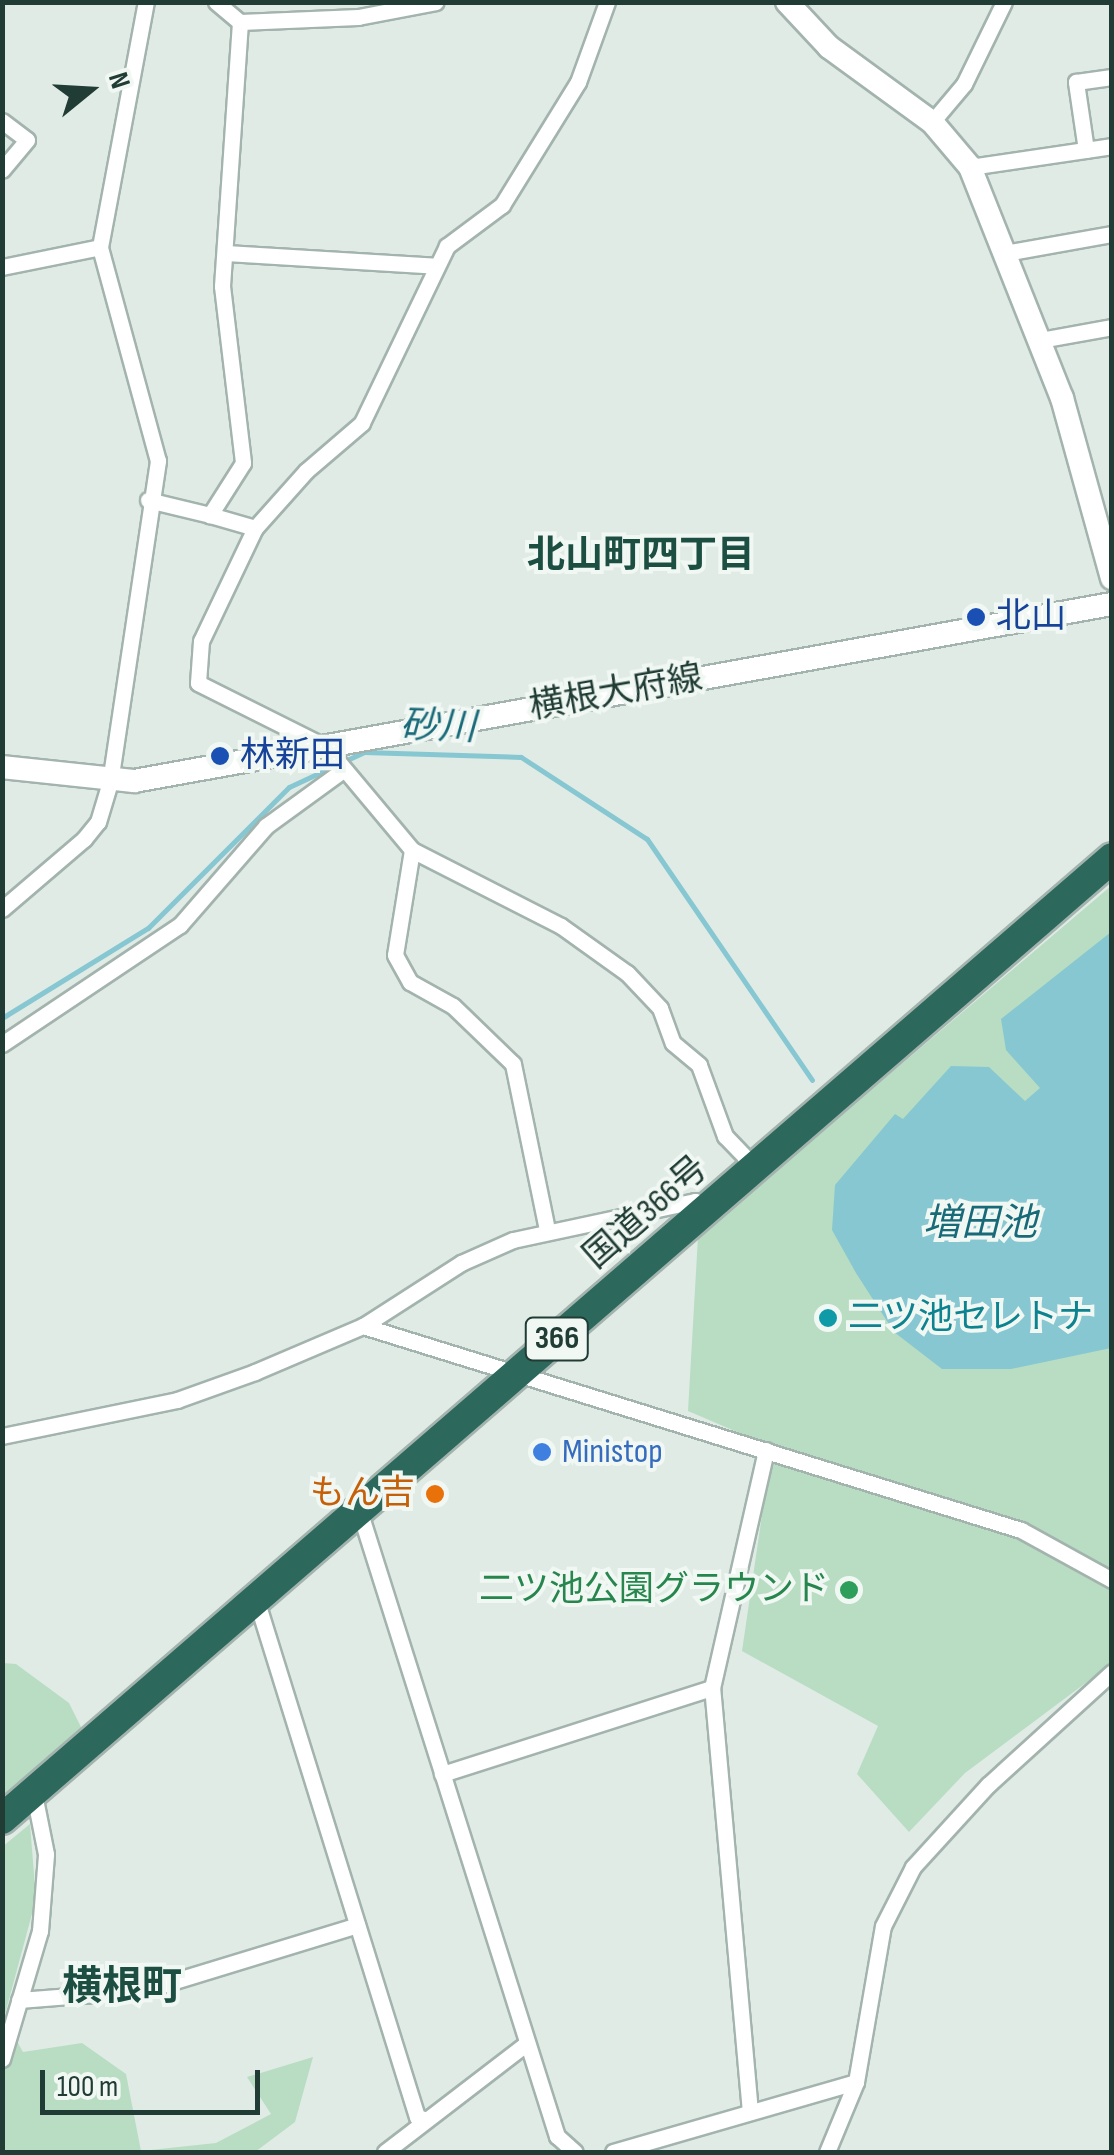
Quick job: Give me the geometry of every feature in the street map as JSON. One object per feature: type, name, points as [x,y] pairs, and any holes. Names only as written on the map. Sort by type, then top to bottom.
[{"type":"highway","name":"国道366号","points":[[2,1820],[1112,858]]},
{"type":"main road","points":[[787,2],[829,48],[932,122],[970,167],[1040,340],[1088,478],[1112,578]]},
{"type":"main road","name":"横根大府線","points":[[2,767],[110,782],[326,747],[1112,604]]},
{"type":"street","points":[[2,909],[84,839],[98,822],[110,782],[148,500],[158,461],[100,247],[146,2]]},
{"type":"street","points":[[216,2],[240,22],[358,17],[436,2]]},
{"type":"street","points":[[932,122],[964,84],[1004,2]]},
{"type":"street","points":[[602,5],[578,82],[502,205],[447,246],[397,340],[382,393],[362,423],[306,471],[255,528],[201,641],[198,683],[326,747],[412,850],[561,926],[627,972],[660,1008],[673,1043],[698,1065],[725,1136],[745,1157],[748,1172]]},
{"type":"street","points":[[210,515],[243,463],[222,286],[240,22]]},
{"type":"street","points":[[1086,150],[1076,82],[1112,77]]},
{"type":"street","points":[[2,121],[27,140],[2,170]]},
{"type":"street","points":[[970,167],[1112,146]]},
{"type":"street","points":[[1005,252],[1112,234]]},
{"type":"street","points":[[2,267],[100,247]]},
{"type":"street","points":[[226,253],[436,266]]},
{"type":"street","points":[[1040,340],[1112,327]]},
{"type":"street","points":[[148,500],[255,528]]},
{"type":"street","points":[[2,1044],[180,925],[266,826],[342,770]]},
{"type":"street","points":[[412,850],[395,956],[410,982],[453,1006],[512,1064],[547,1230]]},
{"type":"street","points":[[2,1436],[177,1400],[363,1326],[461,1263],[547,1230],[609,1223],[695,1200],[710,1205]]},
{"type":"street","points":[[363,1326],[1021,1530],[1112,1580]]},
{"type":"street","points":[[750,2112],[712,1688],[766,1450]]},
{"type":"street","points":[[359,1510],[526,2044],[557,2136],[575,2152]]},
{"type":"street","points":[[256,1599],[417,2117],[424,2118]]},
{"type":"street","points":[[827,2152],[856,2082],[883,1926],[913,1867],[988,1785],[1112,1672]]},
{"type":"street","points":[[442,1774],[712,1688]]},
{"type":"street","points":[[2,2059],[18,2000],[30,1973],[43,1898],[46,1854],[34,1794]]},
{"type":"street","points":[[18,2000],[145,1990],[357,1925]]},
{"type":"street","points":[[385,2152],[424,2118],[526,2044]]},
{"type":"street","points":[[614,2152],[856,2082]]},
{"type":"green space","points":[[1111,886],[1111,1664],[965,1773],[909,1832],[857,1774],[878,1726],[742,1651],[772,1447],[688,1411],[698,1237]]},
{"type":"green space","points":[[3,1663],[16,1664],[69,1703],[82,1729],[3,1800]]},
{"type":"green space","points":[[30,1824],[36,1899],[4,2018],[23,2052],[82,2043],[126,2074],[141,2151],[216,2143],[271,2114],[247,2077],[313,2057],[295,2122],[255,2152],[3,2152],[2,1847]]},
{"type":"water","name":"増田池","points":[[1111,932],[1111,1348],[1011,1369],[942,1369],[894,1332],[856,1273],[832,1230],[835,1185],[895,1114],[903,1119],[951,1066],[989,1067],[1025,1101],[1040,1088],[1006,1050],[1001,1019]]},
{"type":"waterway","name":"砂川","points":[[2,1018],[148,928],[289,787],[364,752],[521,757],[647,839],[812,1080]]},
{"type":"place","name":"北山","points":[[976,617]]},
{"type":"place","name":"林新田","points":[[220,756]]},
{"type":"place","name":"二ツ池セレトナ","points":[[828,1318]]},
{"type":"place","name":"Ministop","points":[[542,1452]]},
{"type":"place","name":"もん吉","points":[[435,1494]]},
{"type":"place","name":"二ツ池公園グラウンド","points":[[849,1590]]},
{"type":"district","name":"北山町四丁目","points":[[641,556]]},
{"type":"district","name":"横根町","points":[[122,1987]]}]
